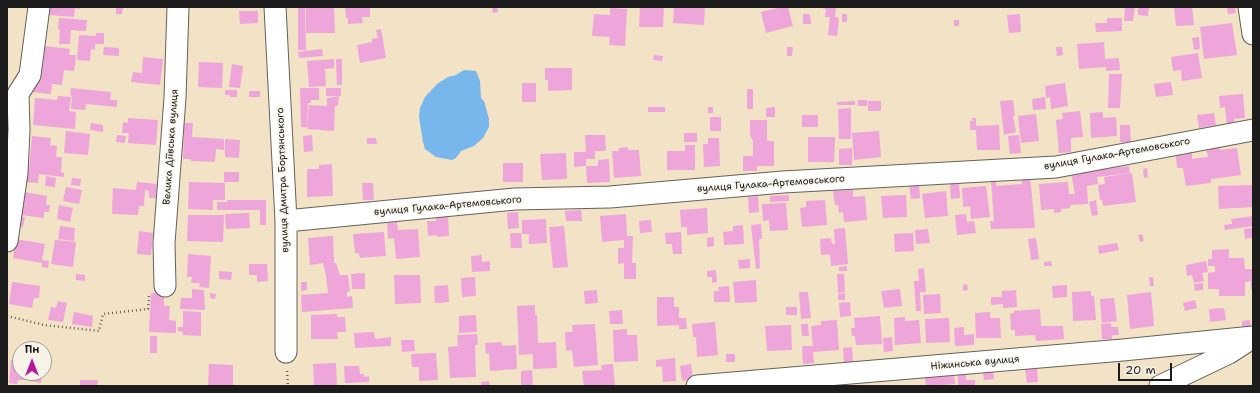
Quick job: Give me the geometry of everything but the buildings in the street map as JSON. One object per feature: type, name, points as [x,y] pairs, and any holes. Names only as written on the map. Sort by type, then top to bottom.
[{"type":"street","points":[[7,241],[17,173],[19,130],[12,94],[30,75],[39,7]]},
{"type":"street","name":"Велика Діївська вулиця","points":[[165,286],[164,243],[175,98],[178,7]]},
{"type":"street","name":"вулиця Дмитра Бортянського","points":[[275,7],[286,221],[286,352]]},
{"type":"street","points":[[1250,7],[1253,34]]},
{"type":"street","name":"вулиця Гулака-Артемовського","points":[[286,221],[515,199],[610,197],[783,182],[1056,167],[1253,130]]},
{"type":"street","points":[[1160,386],[1229,353],[1253,337]]},
{"type":"street","name":"Ніжинська вулиця","points":[[697,386],[1107,352],[1253,337]]},
{"type":"path","points":[[7,316],[44,325],[100,331],[103,314],[148,309],[149,290],[165,286]]},
{"type":"water","points":[[464,70],[476,71],[480,81],[481,98],[484,101],[489,119],[489,127],[483,138],[474,146],[461,151],[456,158],[452,160],[436,157],[425,149],[419,117],[420,108],[425,97],[437,84]]}]
